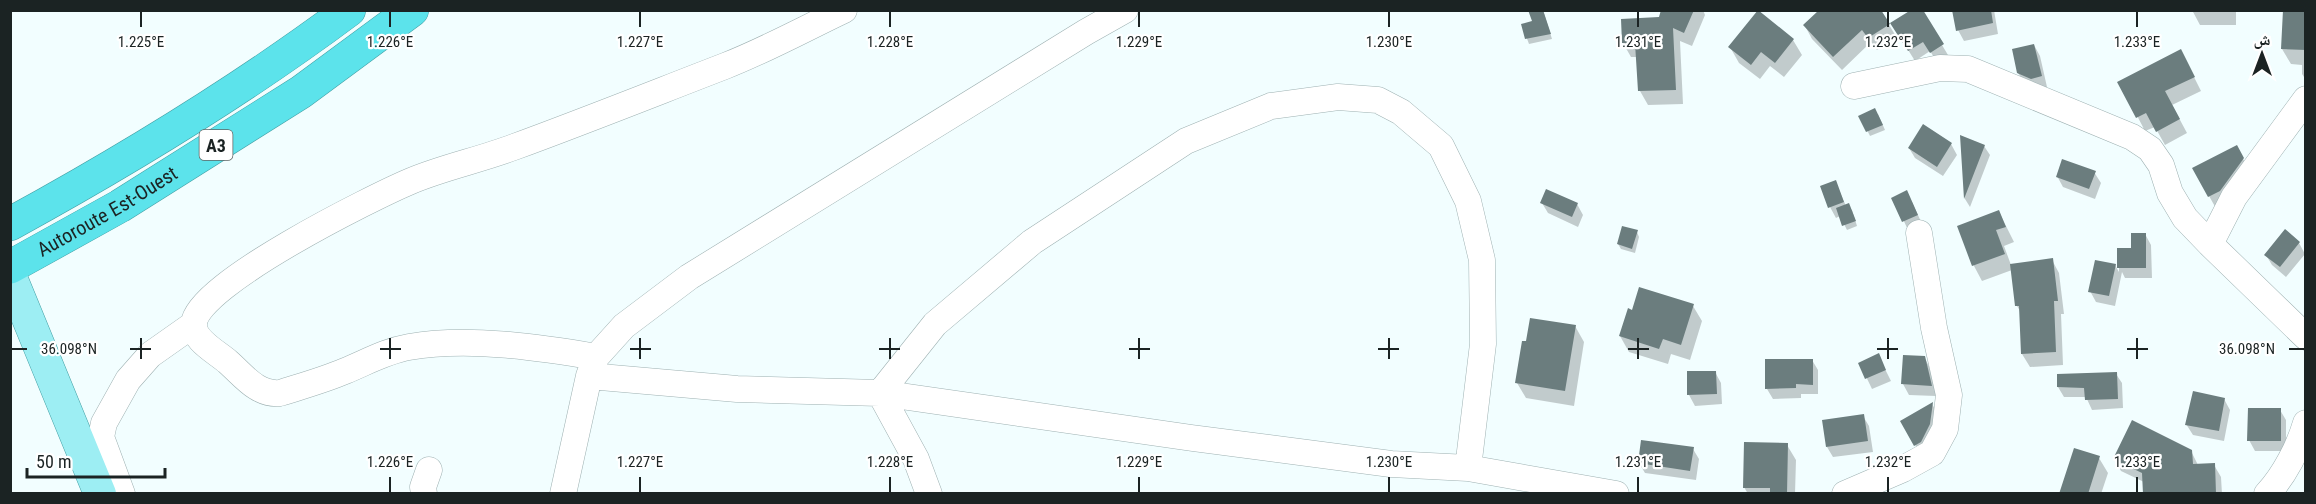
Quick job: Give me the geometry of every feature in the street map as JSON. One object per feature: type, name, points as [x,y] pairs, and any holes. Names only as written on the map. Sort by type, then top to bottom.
[{"type":"highway","name":"Autoroute Est-Ouest","points":[[10,224],[101,175],[289,55],[349,10]]},
{"type":"highway","name":"Autoroute Est-Ouest","points":[[10,267],[120,206],[301,92],[412,10]]},
{"type":"main road","points":[[10,275],[100,494]]},
{"type":"street","points":[[844,10],[735,62],[513,148],[414,180],[346,211],[243,273],[204,306],[195,317],[194,331],[202,341],[257,388],[270,394],[280,393],[344,372],[386,353],[409,347],[477,344],[528,346],[592,366],[737,389],[880,393],[1203,440],[1392,464],[1468,468],[1616,494]]},
{"type":"street","points":[[563,494],[592,366],[624,326],[689,277],[1125,10]]},
{"type":"street","points":[[1854,86],[1940,68],[1968,69],[2132,137],[2150,148],[2161,165],[2170,194],[2185,218],[2306,337]]},
{"type":"street","points":[[880,393],[935,324],[1032,242],[1186,141],[1271,106],[1338,98],[1378,100],[1401,112],[1441,146],[1468,201],[1482,260],[1483,344],[1468,468]]},
{"type":"street","points":[[2210,244],[2234,197],[2253,168],[2306,99]]},
{"type":"street","points":[[1845,494],[1903,469],[1932,453],[1945,429],[1949,395],[1934,328],[1919,233]]},
{"type":"street","points":[[122,494],[101,437],[104,423],[128,380],[150,356],[194,324]]},
{"type":"street","points":[[880,393],[916,459],[929,494]]},
{"type":"street","points":[[2266,494],[2276,484],[2306,423]]},
{"type":"building","points":[[1528,10],[1543,10],[1551,34],[1525,39],[1521,24],[1532,21]]},
{"type":"building","points":[[1661,10],[1694,10],[1684,33],[1673,28],[1676,90],[1638,91],[1635,43],[1622,43],[1621,19],[1659,17]]},
{"type":"building","points":[[1758,10],[1794,39],[1775,63],[1761,52],[1751,65],[1728,47]]},
{"type":"building","points":[[1881,10],[1890,24],[1868,38],[1862,30],[1833,57],[1803,25],[1818,11]]},
{"type":"building","points":[[1911,10],[1923,10],[1944,44],[1930,53],[1923,42],[1908,51],[1890,23]]},
{"type":"building","points":[[1952,10],[1991,10],[1993,23],[1956,31]]},
{"type":"building","points":[[2283,10],[2306,10],[2306,50],[2281,49]]},
{"type":"building","points":[[2034,44],[2042,76],[2031,79],[2017,73],[2012,49]]},
{"type":"building","points":[[2181,49],[2195,77],[2165,91],[2180,119],[2156,132],[2146,113],[2136,118],[2117,82]]},
{"type":"building","points":[[1875,108],[1883,125],[1866,132],[1858,116]]},
{"type":"building","points":[[1923,124],[1952,143],[1937,167],[1908,148]]},
{"type":"building","points":[[1960,135],[1985,145],[1964,199]]},
{"type":"building","points":[[2237,145],[2244,158],[2220,191],[2208,197],[2192,168]]},
{"type":"building","points":[[2062,159],[2096,171],[2089,189],[2056,177]]},
{"type":"building","points":[[1836,180],[1844,202],[1828,208],[1820,186]]},
{"type":"building","points":[[1546,189],[1578,203],[1572,217],[1540,203]]},
{"type":"building","points":[[1907,190],[1918,215],[1902,222],[1891,198]]},
{"type":"building","points":[[1849,203],[1856,221],[1842,226],[1836,208]]},
{"type":"building","points":[[1999,210],[2006,227],[1996,230],[2005,254],[1972,266],[1957,226]]},
{"type":"building","points":[[1622,226],[1638,230],[1632,249],[1617,244]]},
{"type":"building","points":[[2285,229],[2300,242],[2280,267],[2264,255]]},
{"type":"building","points":[[2131,233],[2146,233],[2146,268],[2117,268],[2117,248],[2131,248]]},
{"type":"building","points":[[2053,258],[2058,301],[2054,301],[2056,352],[2021,354],[2019,306],[2015,306],[2010,264]]},
{"type":"building","points":[[2095,260],[2116,264],[2109,296],[2088,292]]},
{"type":"building","points":[[1639,287],[1694,304],[1681,345],[1663,339],[1659,349],[1619,336],[1628,308],[1632,310]]},
{"type":"building","points":[[1530,318],[1576,325],[1565,391],[1515,383],[1522,341],[1526,341]]},
{"type":"building","points":[[1879,353],[1886,370],[1865,379],[1858,363]]},
{"type":"building","points":[[1903,355],[1925,356],[1932,386],[1901,384]]},
{"type":"building","points":[[1765,359],[1813,359],[1813,385],[1796,384],[1796,388],[1765,389]]},
{"type":"building","points":[[1687,371],[1716,371],[1717,394],[1687,395]]},
{"type":"building","points":[[2117,372],[2118,399],[2085,400],[2084,388],[2057,387],[2057,374]]},
{"type":"building","points":[[2193,391],[2225,398],[2219,431],[2185,425]]},
{"type":"building","points":[[1933,402],[1930,424],[1921,442],[1914,446],[1900,421]]},
{"type":"building","points":[[2248,408],[2281,408],[2281,441],[2247,441]]},
{"type":"building","points":[[1864,414],[1868,441],[1826,447],[1822,420]]},
{"type":"building","points":[[2132,420],[2192,450],[2193,464],[2215,463],[2216,494],[2143,494],[2142,473],[2113,459]]},
{"type":"building","points":[[1641,440],[1694,447],[1690,471],[1638,463]]},
{"type":"building","points":[[1744,442],[1788,443],[1787,494],[1770,494],[1770,488],[1743,488]]},
{"type":"building","points":[[2074,448],[2100,456],[2088,494],[2059,494]]}]
